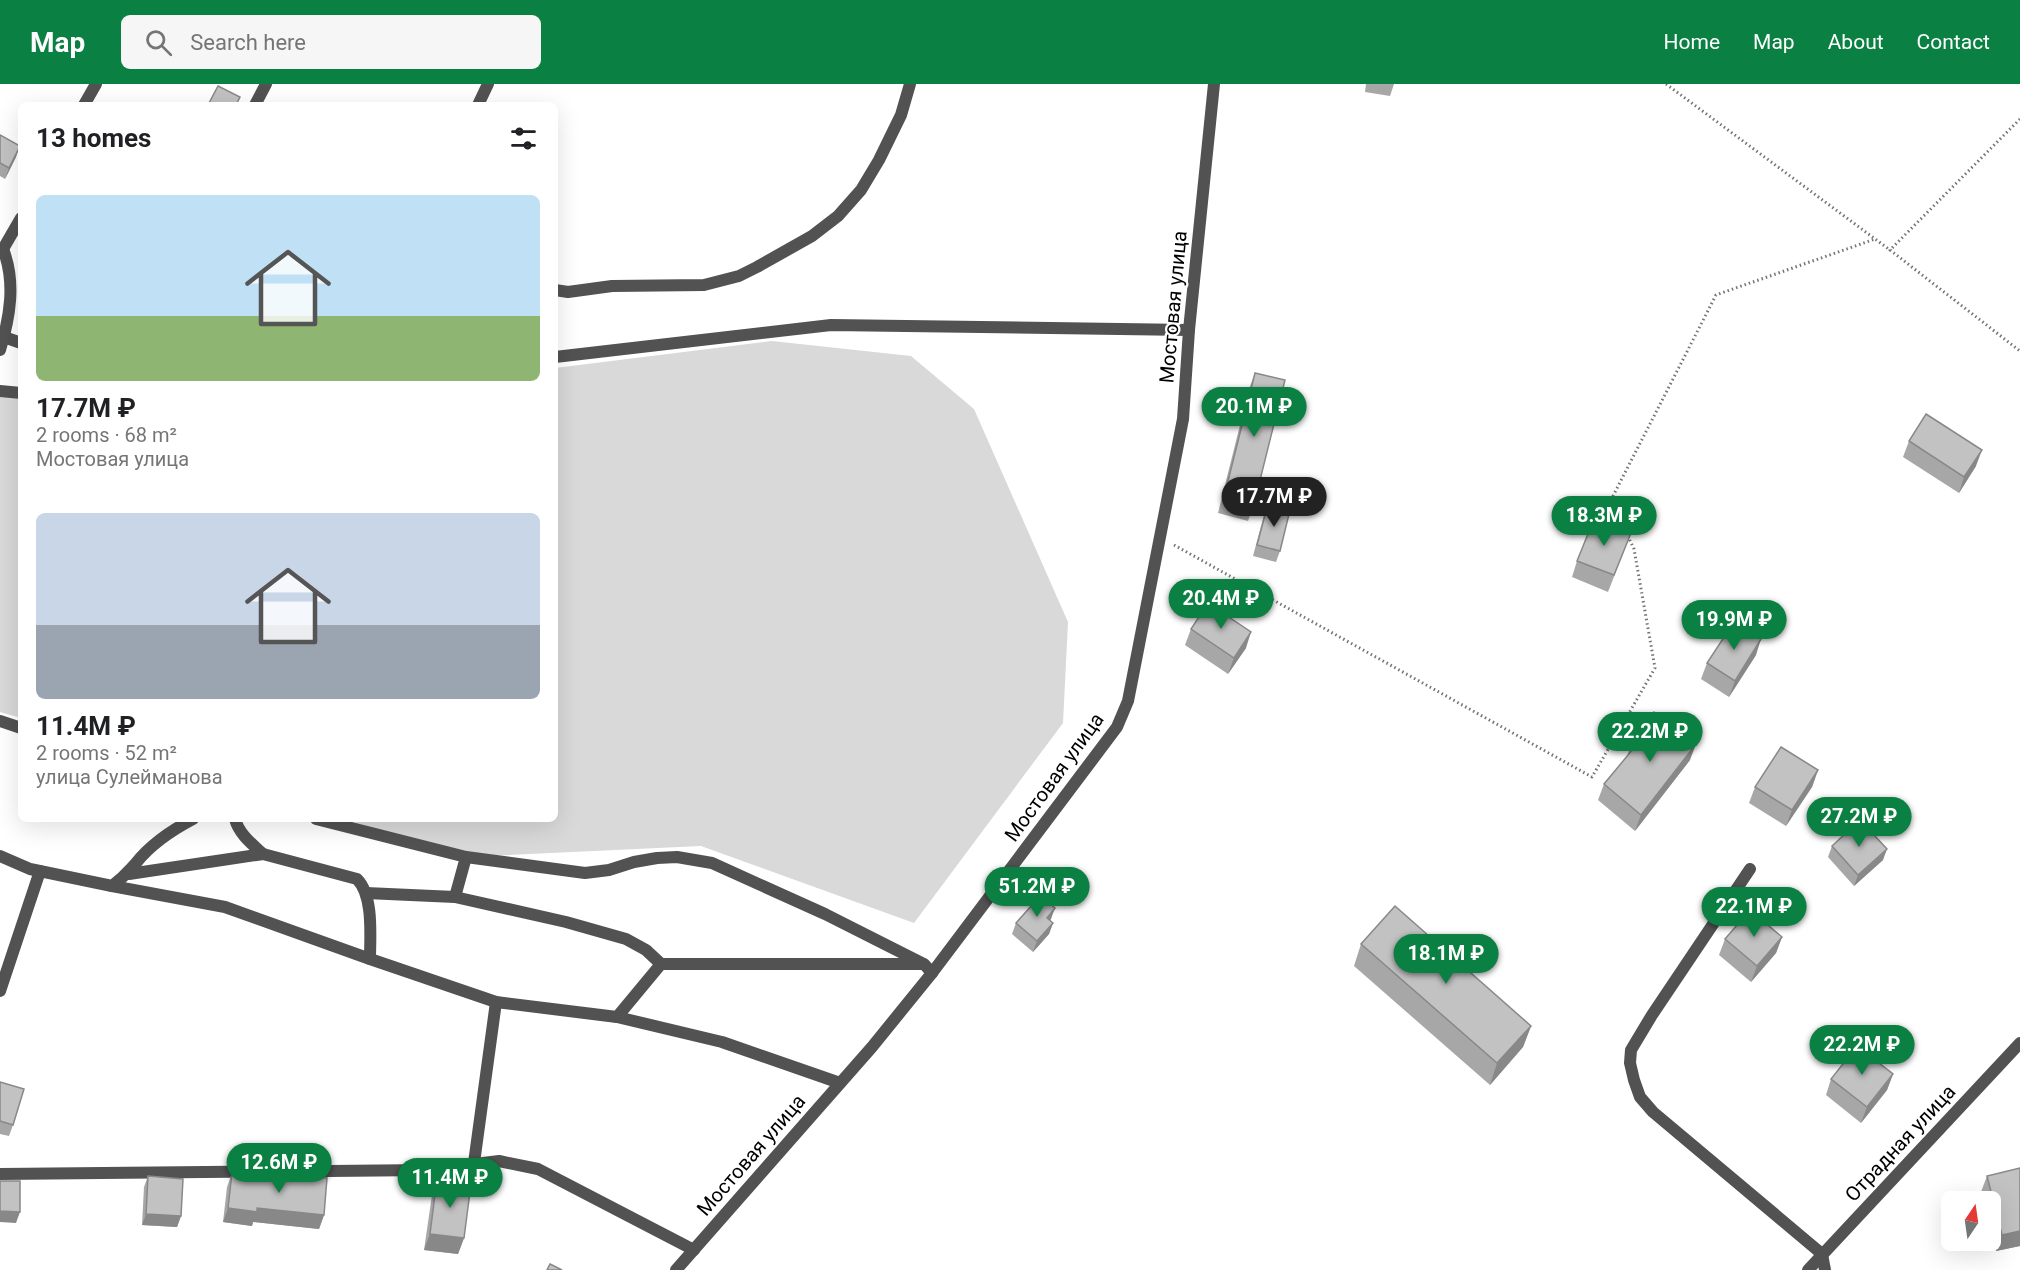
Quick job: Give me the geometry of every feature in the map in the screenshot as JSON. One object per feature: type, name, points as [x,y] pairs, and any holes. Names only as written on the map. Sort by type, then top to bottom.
[{"type":"street","points":[[86,102],[96,84]]},
{"type":"street","points":[[257,102],[266,84]]},
{"type":"street","points":[[479,102],[488,84]]},
{"type":"street","points":[[558,290],[568,292],[612,286],[718,283],[739,276],[812,237],[838,216],[861,190],[902,115],[910,84]]},
{"type":"street","name":"Мостовая улица","points":[[676,1270],[840,1083],[1117,727],[1128,701],[1183,419],[1189,330],[1214,84]]},
{"type":"street","points":[[18,223],[2,248],[11,274],[10,301],[2,343],[18,343]]},
{"type":"street","points":[[558,357],[831,325],[1189,330]]},
{"type":"street","points":[[0,391],[18,393]]},
{"type":"street","points":[[0,721],[18,727]]},
{"type":"street","points":[[112,886],[129,874],[136,863],[171,831],[188,822]]},
{"type":"street","points":[[236,822],[237,827],[262,854]]},
{"type":"street","points":[[328,822],[466,857],[585,873],[609,870],[657,858],[676,857],[712,863],[825,914],[928,969]]},
{"type":"street","points":[[129,874],[262,854],[357,879],[363,885],[366,893],[370,959]]},
{"type":"street","points":[[0,856],[40,871],[225,907],[496,1002],[617,1017],[722,1042],[840,1083]]},
{"type":"street","points":[[455,897],[466,857]]},
{"type":"street","points":[[1750,869],[1631,1050],[1630,1064],[1640,1097],[1653,1112],[1822,1254],[1825,1270]]},
{"type":"street","points":[[0,991],[40,871]]},
{"type":"street","points":[[366,893],[455,897],[566,922],[626,939],[646,950],[661,964],[928,969]]},
{"type":"street","points":[[617,1017],[661,964]]},
{"type":"street","points":[[474,1162],[496,1002]]},
{"type":"street","name":"Отрадная улица","points":[[1808,1270],[2020,1043]]},
{"type":"street","points":[[0,1174],[429,1170],[474,1162],[510,1161],[538,1169],[693,1250]]},
{"type":"path","points":[[1666,84],[1890,250],[2020,351]]},
{"type":"path","points":[[1890,250],[2020,119]]},
{"type":"path","points":[[1160,537],[1592,777],[1655,668],[1634,549],[1611,500],[1716,295],[1875,239]]},
{"type":"shaded area","points":[[772,341],[911,356],[974,409],[1068,622],[1063,723],[914,923],[701,846],[466,857],[354,822],[558,822],[558,368]]},
{"type":"shaded area","points":[[0,396],[18,396],[18,717],[0,712]]},
{"type":"building","points":[[218,86],[240,97],[238,102],[210,102]]},
{"type":"building","points":[[0,135],[18,145],[18,150],[9,168],[0,163]]},
{"type":"building","points":[[1255,373],[1285,380],[1254,504],[1224,497]]},
{"type":"building","points":[[1926,414],[1982,450],[1964,477],[1909,441]]},
{"type":"building","points":[[1268,504],[1290,510],[1280,551],[1257,545]]},
{"type":"building","points":[[1594,519],[1631,533],[1614,575],[1577,561]]},
{"type":"building","points":[[1208,603],[1251,632],[1234,658],[1191,629]]},
{"type":"building","points":[[1734,622],[1761,639],[1735,681],[1707,663]]},
{"type":"building","points":[[1654,712],[1696,744],[1641,815],[1604,784],[1638,743],[1633,740]]},
{"type":"building","points":[[1781,747],[1818,770],[1792,810],[1755,787]]},
{"type":"building","points":[[1860,820],[1887,849],[1858,875],[1832,846]]},
{"type":"building","points":[[1041,895],[1055,908],[1047,918],[1053,923],[1037,941],[1016,923]]},
{"type":"building","points":[[1395,906],[1531,1026],[1497,1063],[1361,944]]},
{"type":"building","points":[[1750,910],[1782,937],[1757,966],[1725,939]]},
{"type":"building","points":[[1857,1046],[1893,1074],[1867,1107],[1831,1079]]},
{"type":"building","points":[[0,1082],[24,1089],[13,1125],[0,1121]]},
{"type":"building","points":[[2020,1168],[2020,1231],[2002,1235],[2001,1191],[1991,1191],[1987,1176]]},
{"type":"building","points":[[232,1173],[284,1180],[284,1174],[327,1178],[324,1215],[257,1208],[257,1212],[228,1208]]},
{"type":"building","points":[[148,1176],[183,1179],[181,1216],[146,1214]]},
{"type":"building","points":[[437,1179],[471,1184],[464,1238],[430,1234]]},
{"type":"building","points":[[0,1181],[20,1181],[20,1212],[0,1211]]},
{"type":"building","points":[[550,1264],[562,1270],[547,1270]]}]
